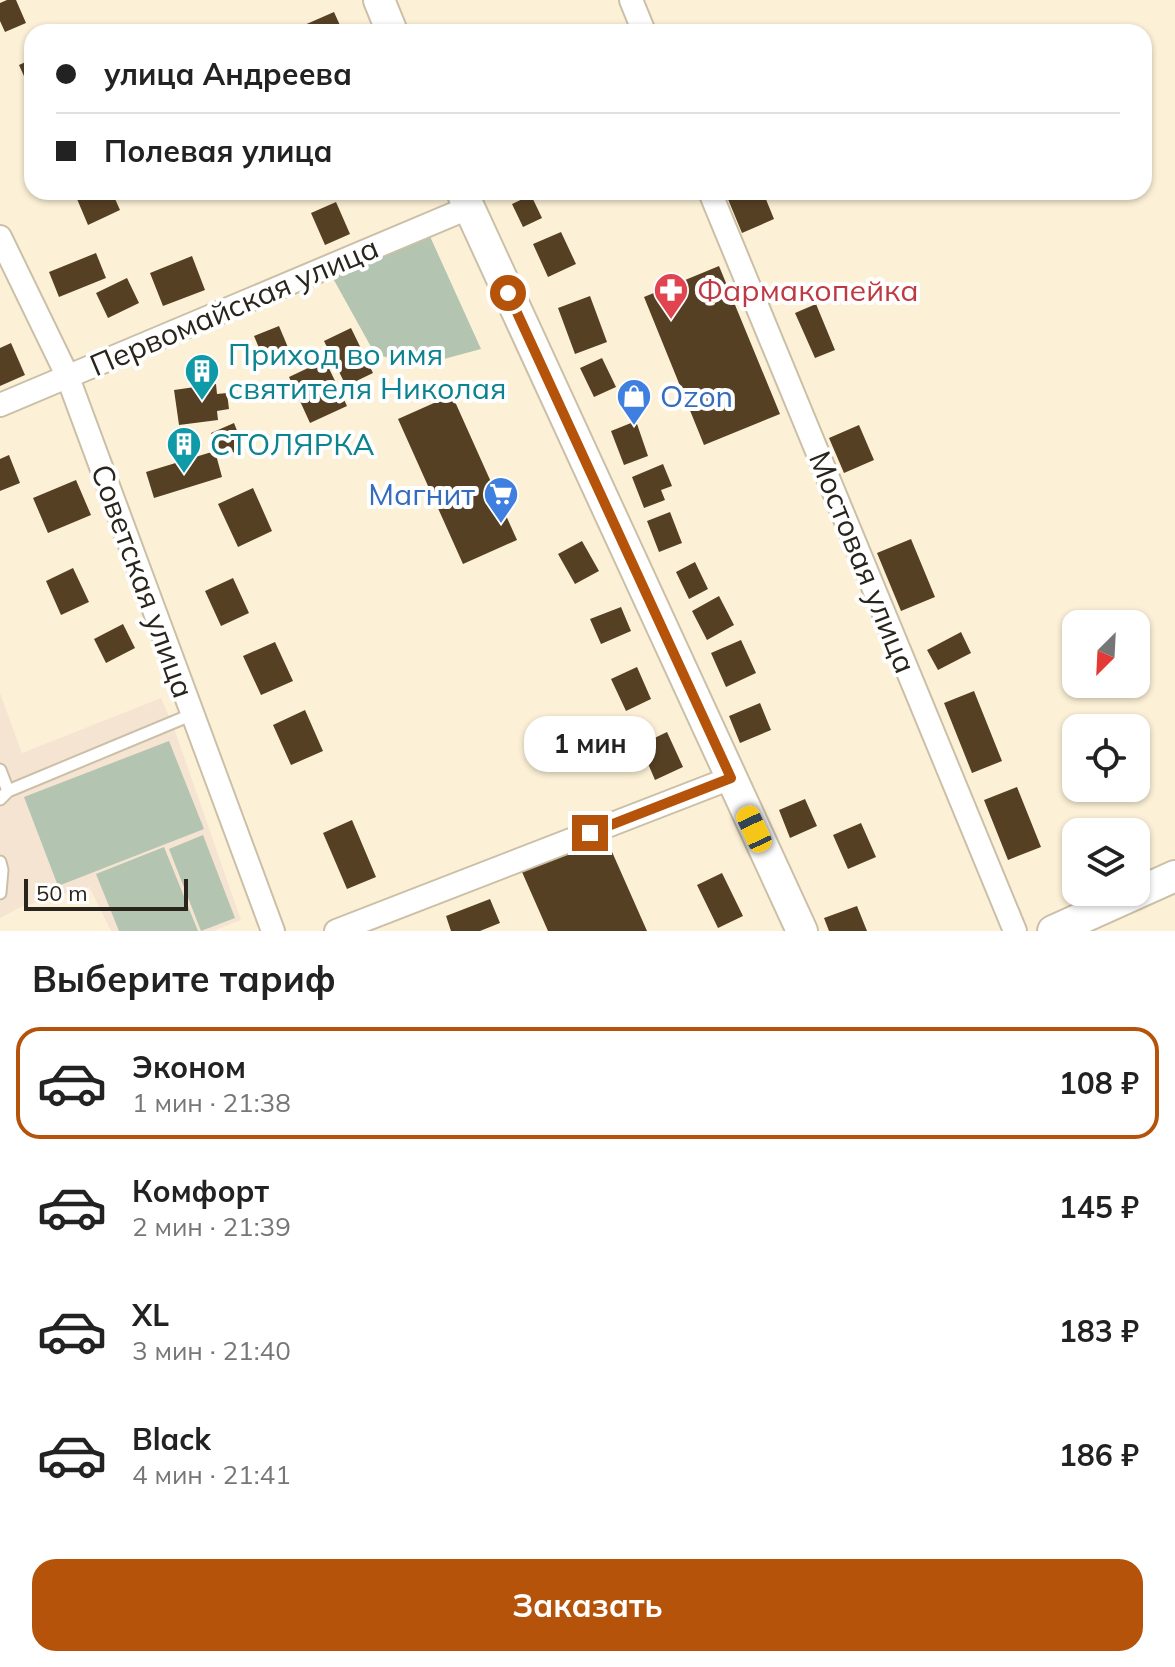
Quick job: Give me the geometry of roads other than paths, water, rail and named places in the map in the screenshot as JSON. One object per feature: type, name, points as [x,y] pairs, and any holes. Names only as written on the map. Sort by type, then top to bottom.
[{"type":"main road","points":[[379,0],[389,24]]},
{"type":"main road","points":[[465,200],[802,931]]},
{"type":"main road","points":[[1053,931],[1175,876]]},
{"type":"street","points":[[631,0],[641,24]]},
{"type":"street","name":"Первомайская улица","points":[[0,405],[465,200]]},
{"type":"street","name":"Мостовая улица","points":[[713,200],[1015,931]]},
{"type":"street","name":"Советская улица","points":[[0,237],[67,375],[273,931]]},
{"type":"street","points":[[336,931],[731,778]]},
{"type":"lane","points":[[0,770],[4,795],[193,714]]},
{"type":"lane","points":[[0,862],[0,893]]},
{"type":"place","name":"Фармакопейка","points":[[671,321]]},
{"type":"place","name":"Приход во имя святителя Николая","points":[[202,402]]},
{"type":"place","name":"Ozon","points":[[634,427]]},
{"type":"place","name":"СТОЛЯРКА","points":[[184,475]]},
{"type":"place","name":"Магнит","points":[[501,525]]}]
